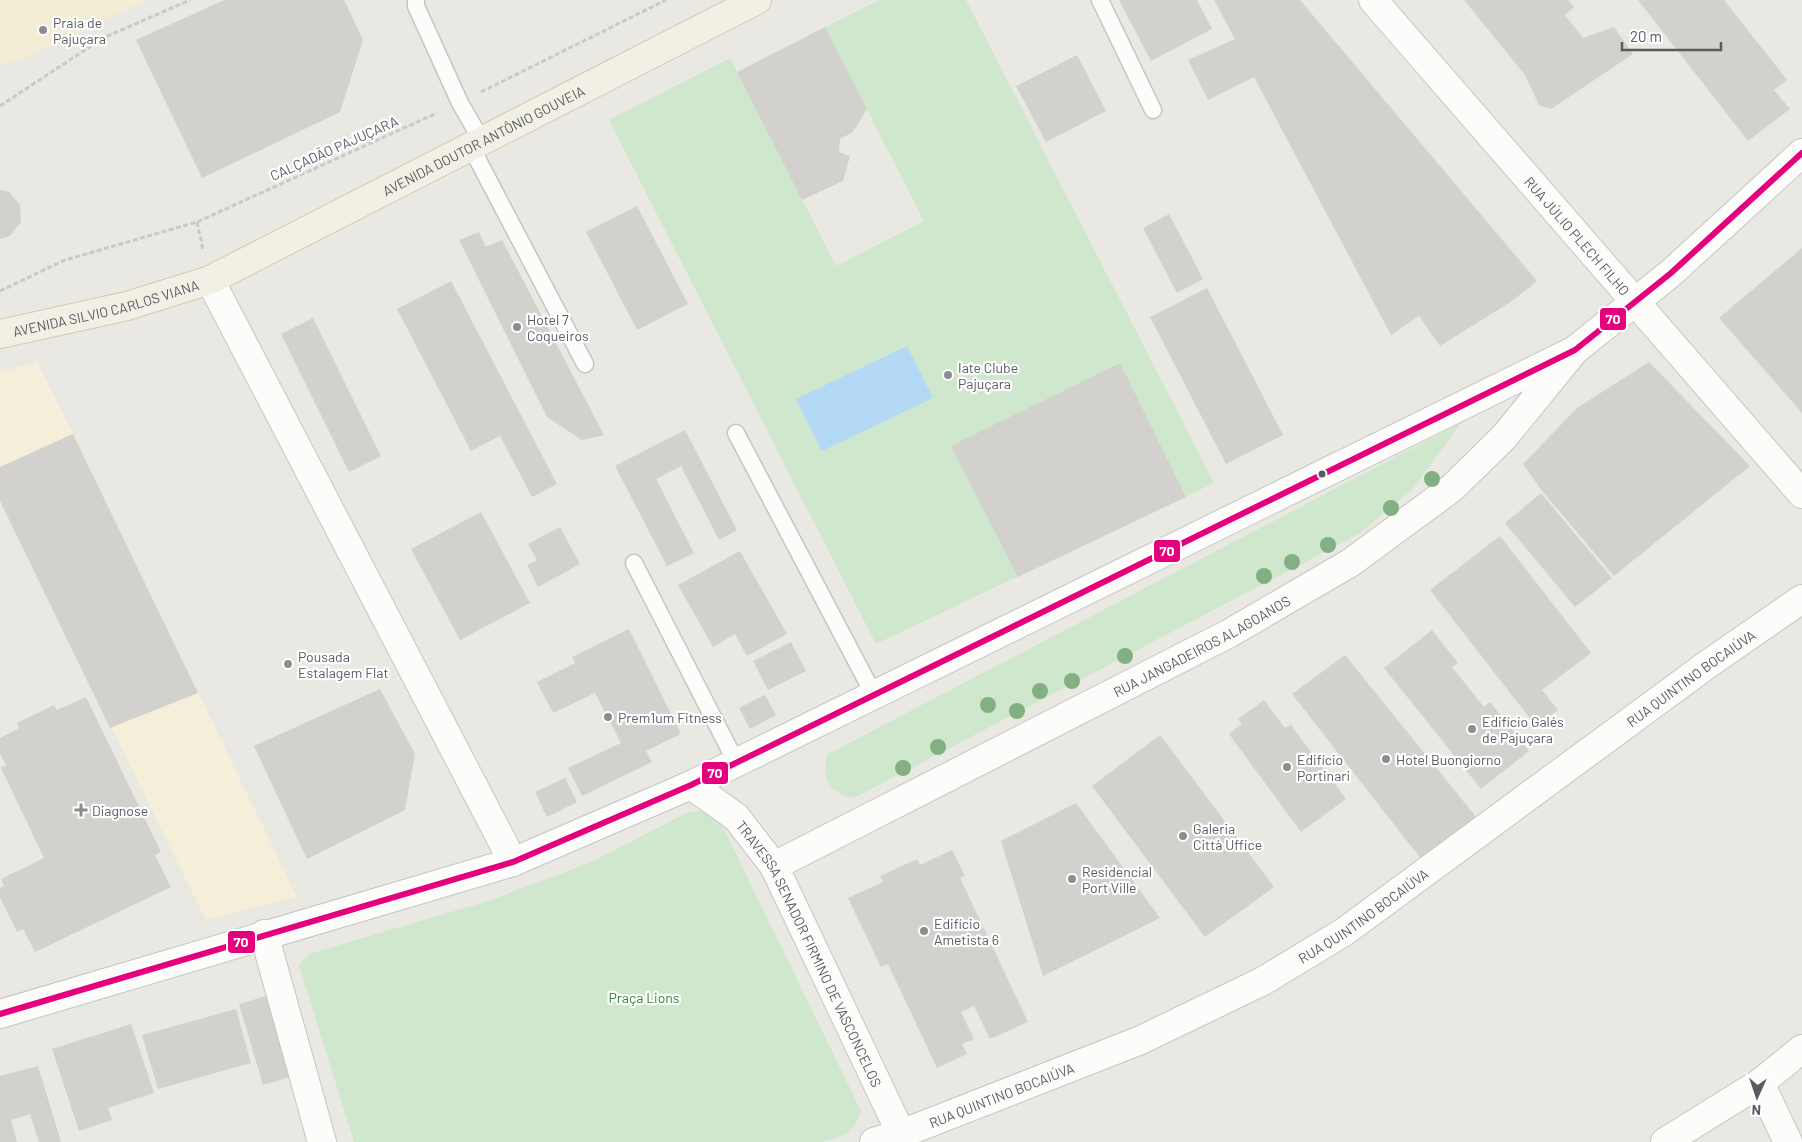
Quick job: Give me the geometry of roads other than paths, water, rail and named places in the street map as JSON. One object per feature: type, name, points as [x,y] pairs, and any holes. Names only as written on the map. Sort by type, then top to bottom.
[{"type":"main road","name":"AVENIDA DOUTOR ANTÔNIO GOUVEIA","points":[[210,280],[757,0]]},
{"type":"main road","name":"AVENIDA SILVIO CARLOS VIANA","points":[[0,334],[127,306],[210,280]]},
{"type":"street","name":"RUA JÚLIO PLECH FILHO","points":[[1373,0],[1605,264],[1635,303],[1802,494]]},
{"type":"street","name":"RUA JANGADEIROS ALAGOANOS","points":[[0,1014],[264,934],[513,862],[691,785],[1575,350],[1635,303],[1802,153]]},
{"type":"street","points":[[210,280],[513,862]]},
{"type":"street","name":"RUA JANGADEIROS ALAGOANOS","points":[[774,866],[1230,633],[1350,563],[1452,488],[1504,437],[1575,350]]},
{"type":"street","name":"RUA QUINTINO BOCAIÚVA","points":[[874,1142],[903,1138],[1141,1040],[1263,981],[1344,932],[1708,664],[1802,599]]},
{"type":"street","name":"TRAVESSA SENADOR FIRMINO DE VASCONCELOS","points":[[691,785],[736,817],[774,866],[903,1138]]},
{"type":"street","points":[[264,934],[322,1142]]},
{"type":"street","points":[[1665,1142],[1760,1084],[1802,1049]]},
{"type":"street","points":[[1760,1084],[1788,1142]]},
{"type":"lane","points":[[416,0],[416,6],[477,144],[585,364]]},
{"type":"lane","points":[[1100,0],[1153,110]]},
{"type":"lane","points":[[736,433],[874,695]]},
{"type":"lane","points":[[634,563],[736,762]]},
{"type":"water","points":[[907,346],[933,398],[822,451],[796,399]]},
{"type":"place","name":"Praia de Pajuçara","points":[[43,30]]},
{"type":"place","name":"Hotel 7 Coqueiros","points":[[517,327]]},
{"type":"place","name":"Iate Clube Pajuçara","points":[[948,375]]},
{"type":"place","name":"Pousada Estalagem Flat","points":[[288,664]]},
{"type":"place","name":"Prem1um Fitness","points":[[608,717]]},
{"type":"place","name":"Edifício Galés de Pajuçara","points":[[1472,729]]},
{"type":"place","name":"Hotel Buongiorno","points":[[1386,759]]},
{"type":"place","name":"Edifício Portinari","points":[[1287,767]]},
{"type":"place","name":"Diagnose","points":[[81,810]]},
{"type":"place","name":"Galeria Città Uffice","points":[[1183,836]]},
{"type":"place","name":"Residencial Port Ville","points":[[1072,879]]},
{"type":"place","name":"Edifício Ametista 6","points":[[924,931]]},
{"type":"park label","name":"Praça Lions","points":[[644,997]]}]
